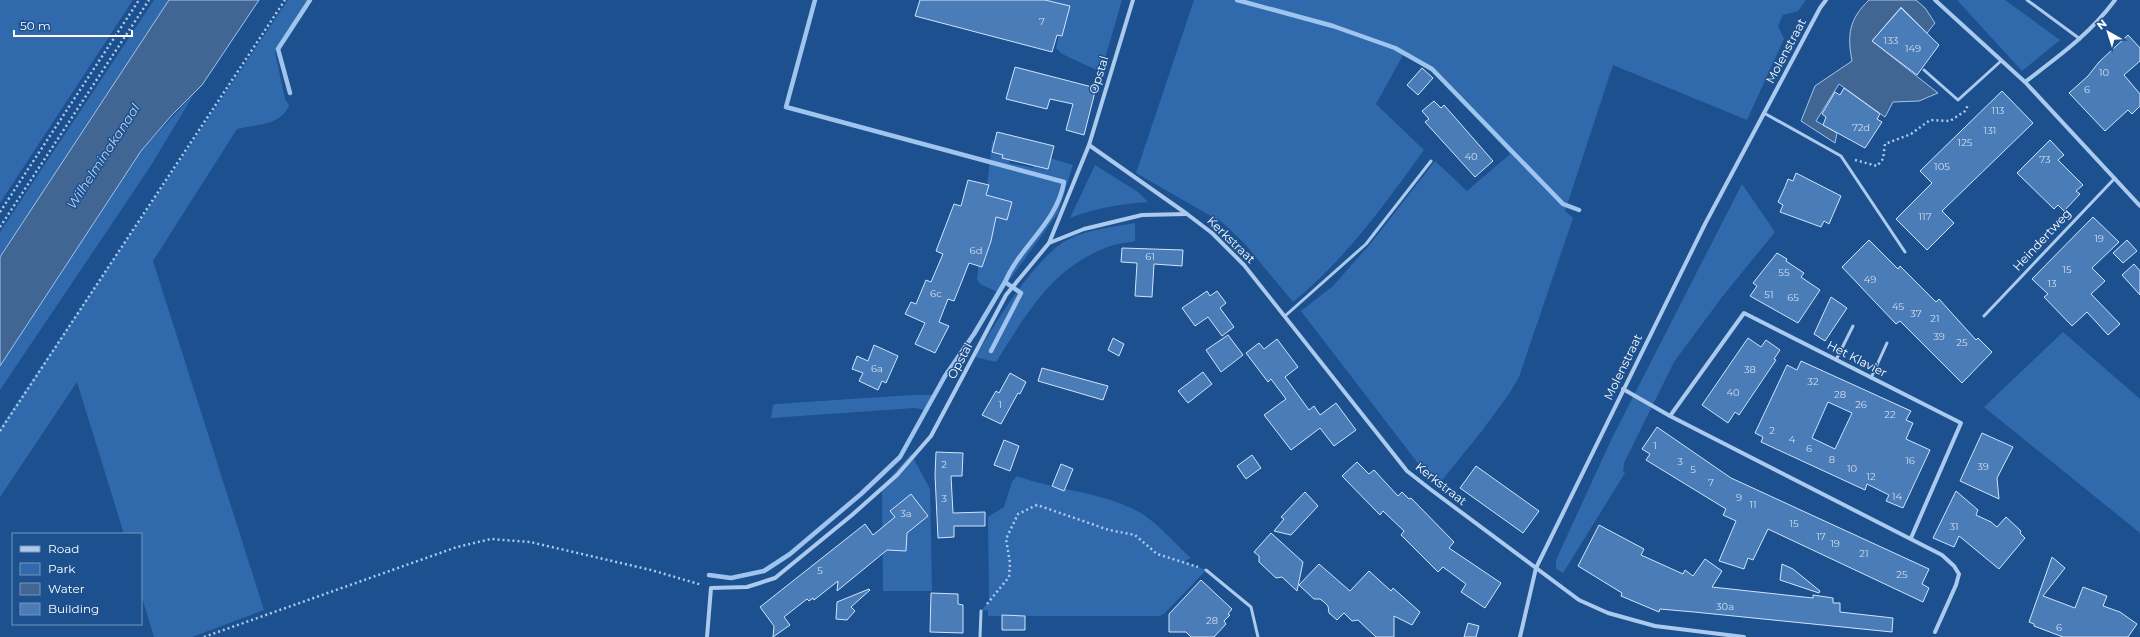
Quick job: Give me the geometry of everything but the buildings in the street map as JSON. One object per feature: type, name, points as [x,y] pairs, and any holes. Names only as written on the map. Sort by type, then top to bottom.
[{"type":"street","name":"Opstal","points":[[711,588],[747,587],[775,578],[852,515],[897,475],[931,436],[1006,295],[1049,243],[1089,145],[1133,0]]},
{"type":"street","name":"Molenstraat","points":[[1520,637],[1536,568],[1705,224],[1820,8],[1826,0]]},
{"type":"street","points":[[1935,0],[2025,82],[2140,206]]},
{"type":"street","points":[[2025,82],[2080,39],[2099,22],[2115,0]]},
{"type":"street","name":"Kerkstraat","points":[[1089,145],[1212,233],[1244,265],[1407,472],[1579,600],[1608,613],[1655,626],[1744,637]]},
{"type":"street","points":[[1049,243],[1084,229],[1142,215],[1187,214]]},
{"type":"street","name":"Het Klavier","points":[[1670,416],[1744,313],[1961,423],[1911,538]]},
{"type":"street","points":[[1624,389],[1670,416],[1942,555],[1954,566],[1958,574],[1956,585],[1935,632]]},
{"type":"street","points":[[707,637],[711,588]]},
{"type":"lane","points":[[2027,0],[2080,39]]},
{"type":"lane","points":[[1924,70],[1958,100],[2001,60]]},
{"type":"lane","points":[[1764,113],[1841,156],[1905,252]]},
{"type":"lane","points":[[1285,316],[1366,244],[1430,161]]},
{"type":"lane","name":"Heindertweg","points":[[1984,316],[2115,178]]},
{"type":"lane","points":[[1836,360],[1853,326]]},
{"type":"lane","points":[[1871,378],[1887,343]]},
{"type":"lane","points":[[1206,570],[1251,607],[1258,637]]},
{"type":"lane","points":[[980,637],[981,611]]},
{"type":"path","points":[[0,212],[139,0]]},
{"type":"path","points":[[0,226],[149,0]]},
{"type":"path","points":[[0,431],[285,0]]},
{"type":"path","points":[[1841,156],[1877,166],[1883,159],[1885,144],[1911,134],[1930,120],[1950,120],[1965,111],[1972,97],[1971,88]]},
{"type":"path","points":[[981,611],[1009,577],[1010,563],[1006,539],[1018,514],[1037,506],[1109,530],[1135,535],[1157,554],[1206,570]]},
{"type":"path","points":[[204,637],[457,547],[492,539],[530,542],[651,570],[711,588]]},
{"type":"green space","points":[[0,0],[133,0],[0,203]]},
{"type":"green space","points":[[154,0],[169,0],[0,257],[0,232]]},
{"type":"green space","points":[[288,0],[308,0],[275,52],[285,99],[289,105],[285,112],[274,121],[237,129],[153,261],[264,610],[192,637],[154,637],[142,597],[142,533],[124,533],[77,382],[0,497],[0,428]]},
{"type":"green space","points":[[1030,0],[1122,0],[1101,72],[1062,54],[1056,48],[1062,21]]},
{"type":"green space","points":[[1194,0],[1806,0],[1798,11],[1783,15],[1778,26],[1784,39],[1747,120],[1613,65],[1565,211],[1573,218],[1519,377],[1509,394],[1481,432],[1439,484],[1417,462],[1301,311],[1333,286],[1371,243],[1435,161],[1467,191],[1510,154],[1433,72],[1403,55],[1376,104],[1424,150],[1379,211],[1347,250],[1293,302],[1244,243],[1223,223],[1136,173]]},
{"type":"green space","points":[[1957,0],[2005,0],[2060,40],[2022,71]]},
{"type":"green space","points":[[194,94],[150,167],[0,390],[0,366],[141,151]]},
{"type":"green space","points":[[992,141],[1014,147],[1009,163],[1033,168],[1037,154],[1073,165],[1058,213],[1000,293],[980,284],[977,279]]},
{"type":"green space","points":[[1095,165],[1138,192],[1148,202],[1108,207],[1070,218]]},
{"type":"green space","points":[[1742,184],[1775,232],[1722,297],[1674,362],[1624,463],[1623,471],[1625,473],[1563,573],[1556,569],[1556,560],[1612,438]]},
{"type":"green space","points":[[1135,223],[1135,241],[1108,247],[1086,257],[1069,268],[1054,281],[1029,311],[996,362],[975,357],[1017,292],[1043,260],[1056,247],[1069,239],[1085,233]]},
{"type":"green space","points":[[2063,332],[2140,399],[2140,533],[1984,407]]},
{"type":"green space","points":[[911,395],[934,395],[924,410],[915,408],[771,418],[773,405],[776,404]]},
{"type":"green space","points":[[911,454],[930,489],[932,591],[883,591],[882,487]]},
{"type":"green space","points":[[1017,476],[1046,485],[1105,498],[1133,509],[1149,519],[1191,558],[1185,561],[1187,563],[1206,570],[1165,613],[1160,616],[988,616],[988,610],[981,611],[989,601],[988,517],[1004,507],[1012,482]]},
{"type":"water","name":"Wilhelminakanaal","points":[[169,0],[259,0],[202,85],[171,116],[141,151],[0,366],[0,257]]},
{"type":"water","points":[[1869,0],[1916,0],[1925,8],[1935,23],[1927,33],[1901,7],[1872,41],[1938,93],[1919,101],[1893,102],[1885,117],[1839,84],[1816,121],[1837,133],[1835,143],[1801,121],[1815,86],[1852,61],[1850,52],[1851,28],[1857,14]]},
{"type":"waterway","points":[[290,93],[278,49],[310,0]]},
{"type":"waterway","points":[[815,0],[786,107],[1064,182],[1060,197],[1054,210],[1020,257],[1005,282],[1021,293],[991,351]]},
{"type":"waterway","points":[[1237,0],[1333,26],[1395,48],[1432,69],[1563,204],[1579,210]]},
{"type":"waterway","points":[[709,575],[731,578],[764,571],[790,554],[861,494],[900,457],[945,376],[974,334],[1005,282]]}]
